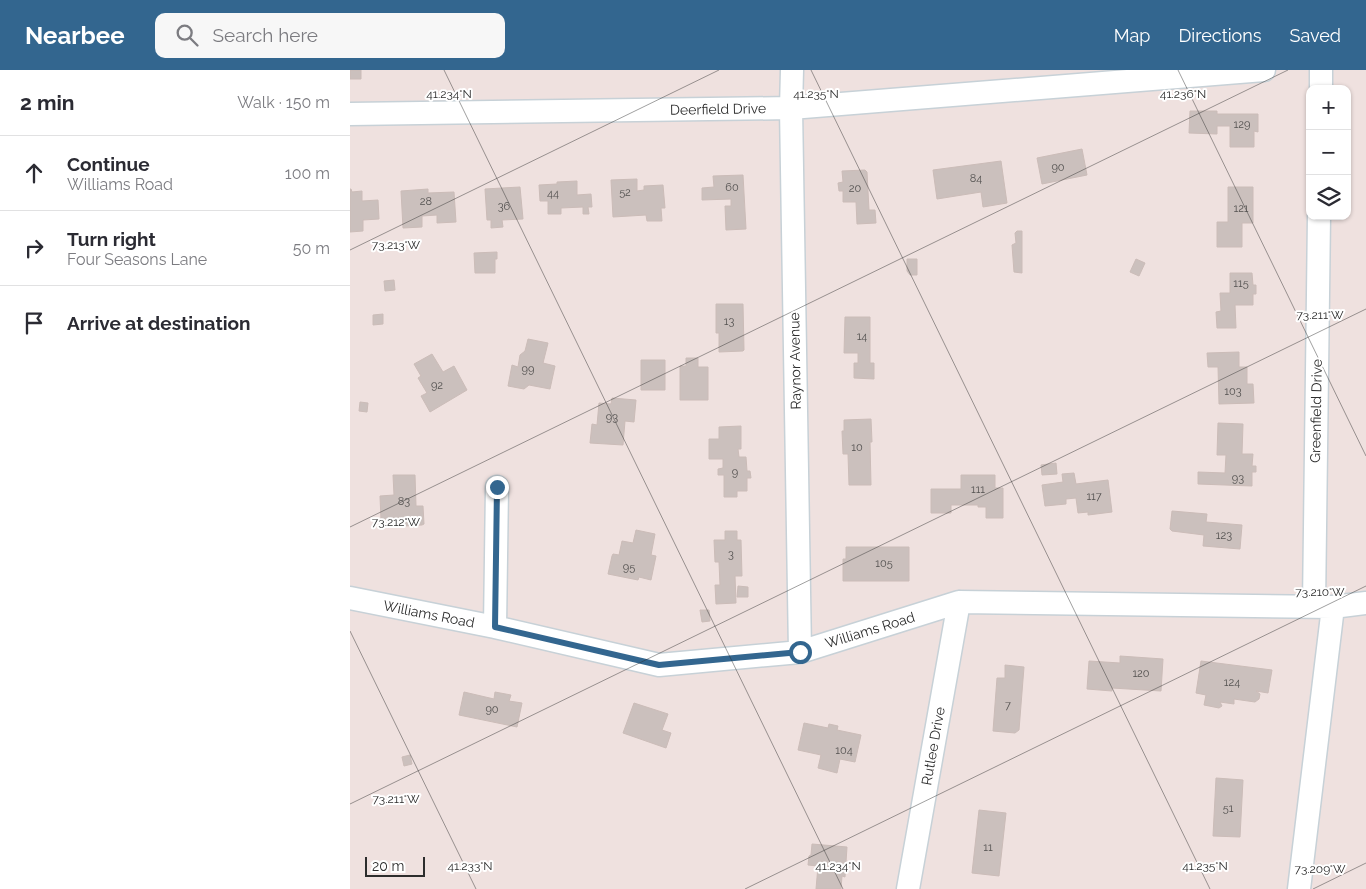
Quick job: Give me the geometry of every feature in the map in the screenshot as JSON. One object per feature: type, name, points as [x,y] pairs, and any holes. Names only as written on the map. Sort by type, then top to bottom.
[{"type":"street","name":"Raynor Avenue","points":[[792,70],[791,108],[800,652]]},
{"type":"street","name":"Deerfield Drive","points":[[350,114],[791,108],[1264,70]]},
{"type":"street","points":[[1321,70],[1321,85]]},
{"type":"street","name":"Greenfield Drive","points":[[1299,889],[1323,607],[1319,220]]},
{"type":"street","points":[[495,627],[497,487]]},
{"type":"street","name":"Williams Road","points":[[350,598],[495,627],[659,665],[800,652],[959,602],[1323,607],[1366,603]]},
{"type":"street","name":"Rutlee Drive","points":[[908,889],[959,602]]},
{"type":"building","points":[[350,70],[361,70],[361,79],[350,79]]},
{"type":"building","points":[[1190,111],[1217,111],[1217,114],[1258,114],[1258,132],[1254,131],[1254,147],[1230,147],[1230,126],[1217,126],[1217,134],[1189,133]]},
{"type":"building","points":[[1082,149],[1087,175],[1042,184],[1037,158]]},
{"type":"building","points":[[1001,161],[1007,203],[983,207],[981,192],[937,199],[933,170]]},
{"type":"building","points":[[865,170],[867,172],[869,210],[875,210],[876,223],[857,224],[856,202],[843,202],[843,191],[839,191],[838,183],[843,182],[842,171]]},
{"type":"building","points":[[743,175],[746,229],[726,230],[725,206],[731,206],[731,199],[702,200],[702,188],[714,187],[713,176]]},
{"type":"building","points":[[637,179],[637,191],[644,190],[644,186],[663,185],[665,208],[661,208],[662,221],[647,221],[646,215],[613,217],[611,180]]},
{"type":"building","points":[[577,181],[577,195],[591,194],[592,207],[588,207],[589,214],[583,214],[583,207],[561,208],[561,214],[548,214],[548,201],[540,201],[539,185]]},
{"type":"building","points":[[520,187],[523,219],[502,220],[503,227],[491,228],[491,220],[487,220],[485,189]]},
{"type":"building","points":[[1228,187],[1253,187],[1253,223],[1242,223],[1242,247],[1217,247],[1217,222],[1228,222]]},
{"type":"building","points":[[350,189],[352,192],[362,191],[362,201],[378,200],[379,219],[363,220],[363,231],[350,232]]},
{"type":"building","points":[[428,189],[428,193],[454,192],[456,222],[437,223],[437,215],[422,216],[422,227],[403,228],[401,191]]},
{"type":"building","points":[[1022,231],[1022,273],[1014,272],[1012,245],[1016,243],[1015,233]]},
{"type":"building","points":[[497,252],[495,273],[475,273],[474,253]]},
{"type":"building","points":[[907,259],[917,259],[917,275],[910,275],[907,271]]},
{"type":"building","points":[[1136,259],[1145,263],[1139,276],[1130,272]]},
{"type":"building","points":[[1230,273],[1252,273],[1253,285],[1256,285],[1256,294],[1253,294],[1253,305],[1235,305],[1236,328],[1217,328],[1216,312],[1221,311],[1220,293],[1230,293]]},
{"type":"building","points":[[394,280],[395,290],[385,291],[384,281]]},
{"type":"building","points":[[716,304],[743,304],[743,351],[719,352],[719,333],[716,333]]},
{"type":"building","points":[[383,314],[383,324],[373,325],[373,315]]},
{"type":"building","points":[[845,317],[870,317],[870,363],[874,363],[874,379],[854,378],[854,363],[858,363],[858,353],[844,353]]},
{"type":"building","points":[[528,339],[548,343],[543,363],[555,366],[550,389],[529,385],[524,389],[508,386],[512,365],[518,367],[520,355],[525,351]]},
{"type":"building","points":[[1239,352],[1239,367],[1247,367],[1247,384],[1253,384],[1254,403],[1219,404],[1218,367],[1208,367],[1207,353]]},
{"type":"building","points":[[432,354],[443,372],[454,366],[467,390],[430,412],[421,396],[427,393],[418,378],[421,376],[414,364]]},
{"type":"building","points":[[686,358],[698,358],[698,367],[708,367],[708,400],[680,400],[680,366],[686,366]]},
{"type":"building","points":[[641,360],[665,360],[665,390],[641,390]]},
{"type":"building","points":[[612,398],[636,400],[634,422],[625,421],[623,445],[590,443],[592,424],[597,425],[599,403],[611,404]]},
{"type":"building","points":[[360,402],[368,403],[367,412],[359,411]]},
{"type":"building","points":[[871,419],[871,485],[849,485],[848,454],[843,454],[842,431],[844,431],[844,420]]},
{"type":"building","points":[[1218,423],[1243,424],[1242,454],[1253,454],[1252,466],[1256,466],[1256,472],[1252,472],[1252,486],[1198,484],[1198,472],[1225,473],[1226,455],[1217,455]]},
{"type":"building","points":[[741,426],[741,449],[738,449],[739,457],[746,457],[747,471],[750,471],[751,478],[747,478],[747,491],[737,491],[737,497],[724,497],[724,475],[718,475],[718,469],[723,468],[723,459],[709,459],[709,439],[719,439],[719,427]]},
{"type":"building","points":[[1056,463],[1057,474],[1042,475],[1041,465]]},
{"type":"building","points":[[1074,473],[1076,484],[1108,480],[1112,512],[1088,515],[1088,512],[1078,513],[1076,498],[1066,499],[1066,504],[1045,506],[1042,485],[1063,482],[1062,474]]},
{"type":"building","points":[[393,475],[415,475],[416,506],[423,506],[424,524],[403,526],[403,520],[398,524],[392,524],[392,519],[381,520],[380,496],[394,495]]},
{"type":"building","points":[[961,475],[995,475],[995,488],[1003,488],[1003,518],[986,518],[986,507],[978,507],[978,505],[951,505],[951,513],[931,513],[931,489],[961,489]]},
{"type":"building","points":[[1172,511],[1207,514],[1206,522],[1242,525],[1240,549],[1203,546],[1204,535],[1172,531],[1170,529]]},
{"type":"building","points":[[636,530],[655,534],[651,555],[656,556],[651,580],[639,577],[638,580],[608,574],[613,554],[619,555],[622,541],[633,543]]},
{"type":"building","points":[[725,531],[737,531],[737,540],[741,540],[742,576],[735,576],[736,603],[716,604],[715,585],[720,585],[719,562],[715,562],[714,540],[725,540]]},
{"type":"building","points":[[846,547],[909,547],[909,581],[843,581],[843,559],[846,559]]},
{"type":"building","points":[[738,586],[748,587],[748,597],[737,597]]},
{"type":"building","points":[[700,610],[709,610],[710,621],[702,622]]},
{"type":"building","points":[[1120,656],[1163,659],[1161,691],[1112,688],[1112,691],[1087,689],[1089,661],[1120,663]]},
{"type":"building","points":[[1201,661],[1272,670],[1268,693],[1256,691],[1260,694],[1259,699],[1255,702],[1234,699],[1234,704],[1220,702],[1222,706],[1219,708],[1204,705],[1206,695],[1196,693]]},
{"type":"building","points":[[1005,665],[1024,667],[1019,730],[1015,733],[993,731],[997,678],[1005,678]]},
{"type":"building","points":[[464,692],[494,699],[495,692],[511,695],[509,701],[522,703],[517,727],[459,715]]},
{"type":"building","points":[[634,703],[668,714],[662,730],[671,733],[666,748],[623,733]]},
{"type":"building","points":[[804,723],[828,728],[829,724],[838,726],[837,730],[861,735],[855,762],[840,759],[837,773],[818,768],[821,755],[798,750]]},
{"type":"building","points":[[410,755],[412,764],[404,766],[402,757]]},
{"type":"building","points":[[1216,778],[1243,780],[1240,837],[1213,836]]},
{"type":"building","points":[[979,810],[1006,813],[999,876],[972,873]]},
{"type":"building","points":[[812,844],[847,847],[845,877],[842,876],[841,889],[816,889],[818,866],[808,865]]},
{"type":"route","points":[[497,487],[495,627],[659,665],[800,652]]}]
